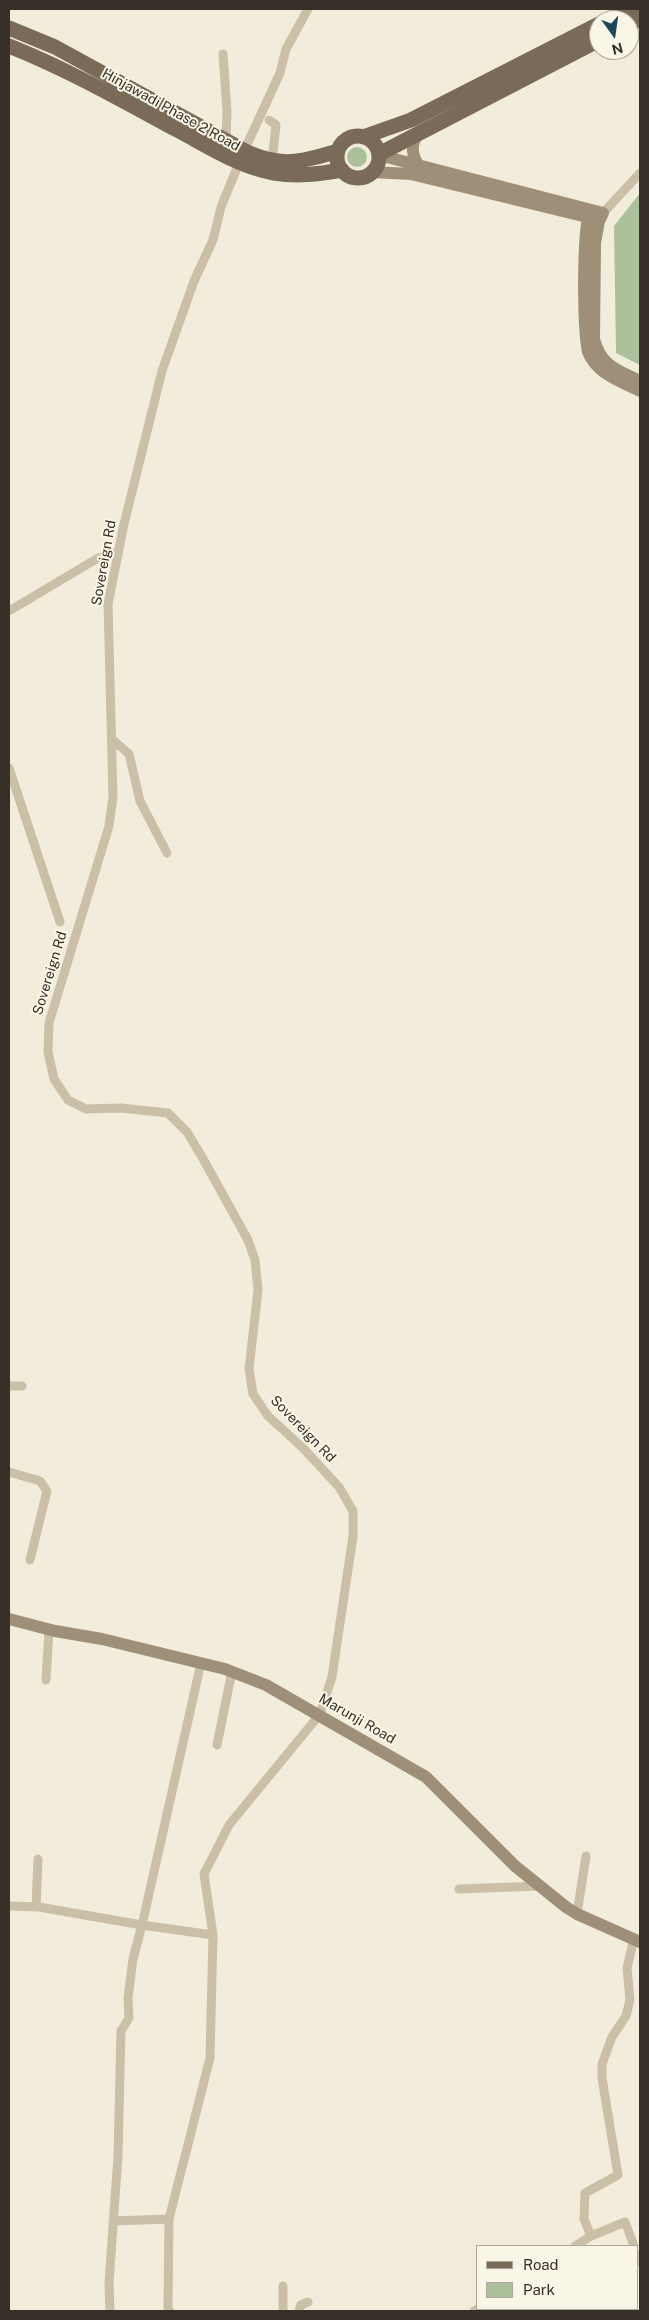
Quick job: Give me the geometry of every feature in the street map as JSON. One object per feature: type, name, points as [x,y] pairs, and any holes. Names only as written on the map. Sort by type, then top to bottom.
[{"type":"main road","name":"Hinjawadi Phase 2 Road","points":[[9,28],[41,40],[226,141],[241,157],[298,163],[338,151]]},
{"type":"main road","points":[[363,136],[375,145],[379,155],[378,164],[367,175],[356,177],[342,170],[338,161],[338,151],[348,139],[411,120],[589,29]]},
{"type":"main road","points":[[379,155],[589,45]]},
{"type":"main road","name":"Hinjawadi Phase 2 Road","points":[[9,46],[54,64],[273,173],[315,175],[342,170]]},
{"type":"street","name":"Sovereign Rd","points":[[308,9],[286,49],[280,73],[241,157],[221,207],[213,240],[194,281],[162,371],[118,552],[108,604],[113,797],[110,826],[56,995],[49,1023],[50,1061],[54,1079],[68,1100],[86,1109],[121,1108],[168,1113],[187,1132],[248,1240],[255,1260],[258,1290],[249,1369],[253,1394],[268,1416],[303,1448],[339,1487],[353,1511],[353,1536],[332,1677],[320,1714]]},
{"type":"street","points":[[223,54],[227,111],[226,141]]},
{"type":"street","points":[[270,120],[276,125],[272,161]]},
{"type":"street","points":[[418,134],[414,140],[413,155],[420,168]]},
{"type":"street","points":[[379,155],[420,168],[595,215]]},
{"type":"street","points":[[372,172],[411,174],[595,215]]},
{"type":"street","points":[[640,173],[595,215],[585,261],[588,352],[595,366],[606,374],[640,391]]},
{"type":"street","points":[[595,215],[594,339],[597,352],[607,364],[640,381]]},
{"type":"street","points":[[9,611],[98,558],[118,552]]},
{"type":"street","points":[[112,739],[129,754],[140,801],[168,853]]},
{"type":"street","points":[[9,768],[60,922]]},
{"type":"street","points":[[9,1386],[22,1386]]},
{"type":"street","points":[[9,1472],[40,1481],[47,1491],[30,1560]]},
{"type":"street","name":"Marunji Road","points":[[9,1620],[49,1630],[102,1639],[201,1663],[232,1671],[266,1685],[320,1714],[426,1777],[515,1866],[540,1886],[577,1914],[637,1940]]},
{"type":"street","points":[[46,1680],[49,1630]]},
{"type":"street","points":[[110,2311],[109,2283],[118,2156],[121,2031],[129,2018],[128,1998],[133,1959],[201,1663]]},
{"type":"street","points":[[217,1745],[232,1671]]},
{"type":"street","points":[[170,2311],[168,2310],[169,2219],[210,2058],[213,1935],[204,1874],[230,1825],[320,1714]]},
{"type":"street","points":[[577,1914],[586,1856]]},
{"type":"street","points":[[36,1907],[38,1858]]},
{"type":"street","points":[[459,1890],[540,1886]]},
{"type":"street","points":[[9,1906],[36,1907],[213,1935]]},
{"type":"street","points":[[591,2236],[584,2220],[585,2193],[618,2174],[602,2078],[602,2064],[612,2037],[626,2016],[630,2000],[627,1968],[637,1940]]},
{"type":"street","points":[[113,2221],[169,2219]]},
{"type":"street","points":[[577,2245],[591,2236],[625,2222],[634,2245]]},
{"type":"street","points":[[283,2286],[283,2311]]},
{"type":"street","points":[[299,2311],[301,2305],[308,2302]]},
{"type":"green space","points":[[357,147],[364,150],[367,157],[364,164],[357,167],[350,164],[347,157],[350,150]]},
{"type":"green space","points":[[640,193],[640,365],[616,353],[614,226]]}]
